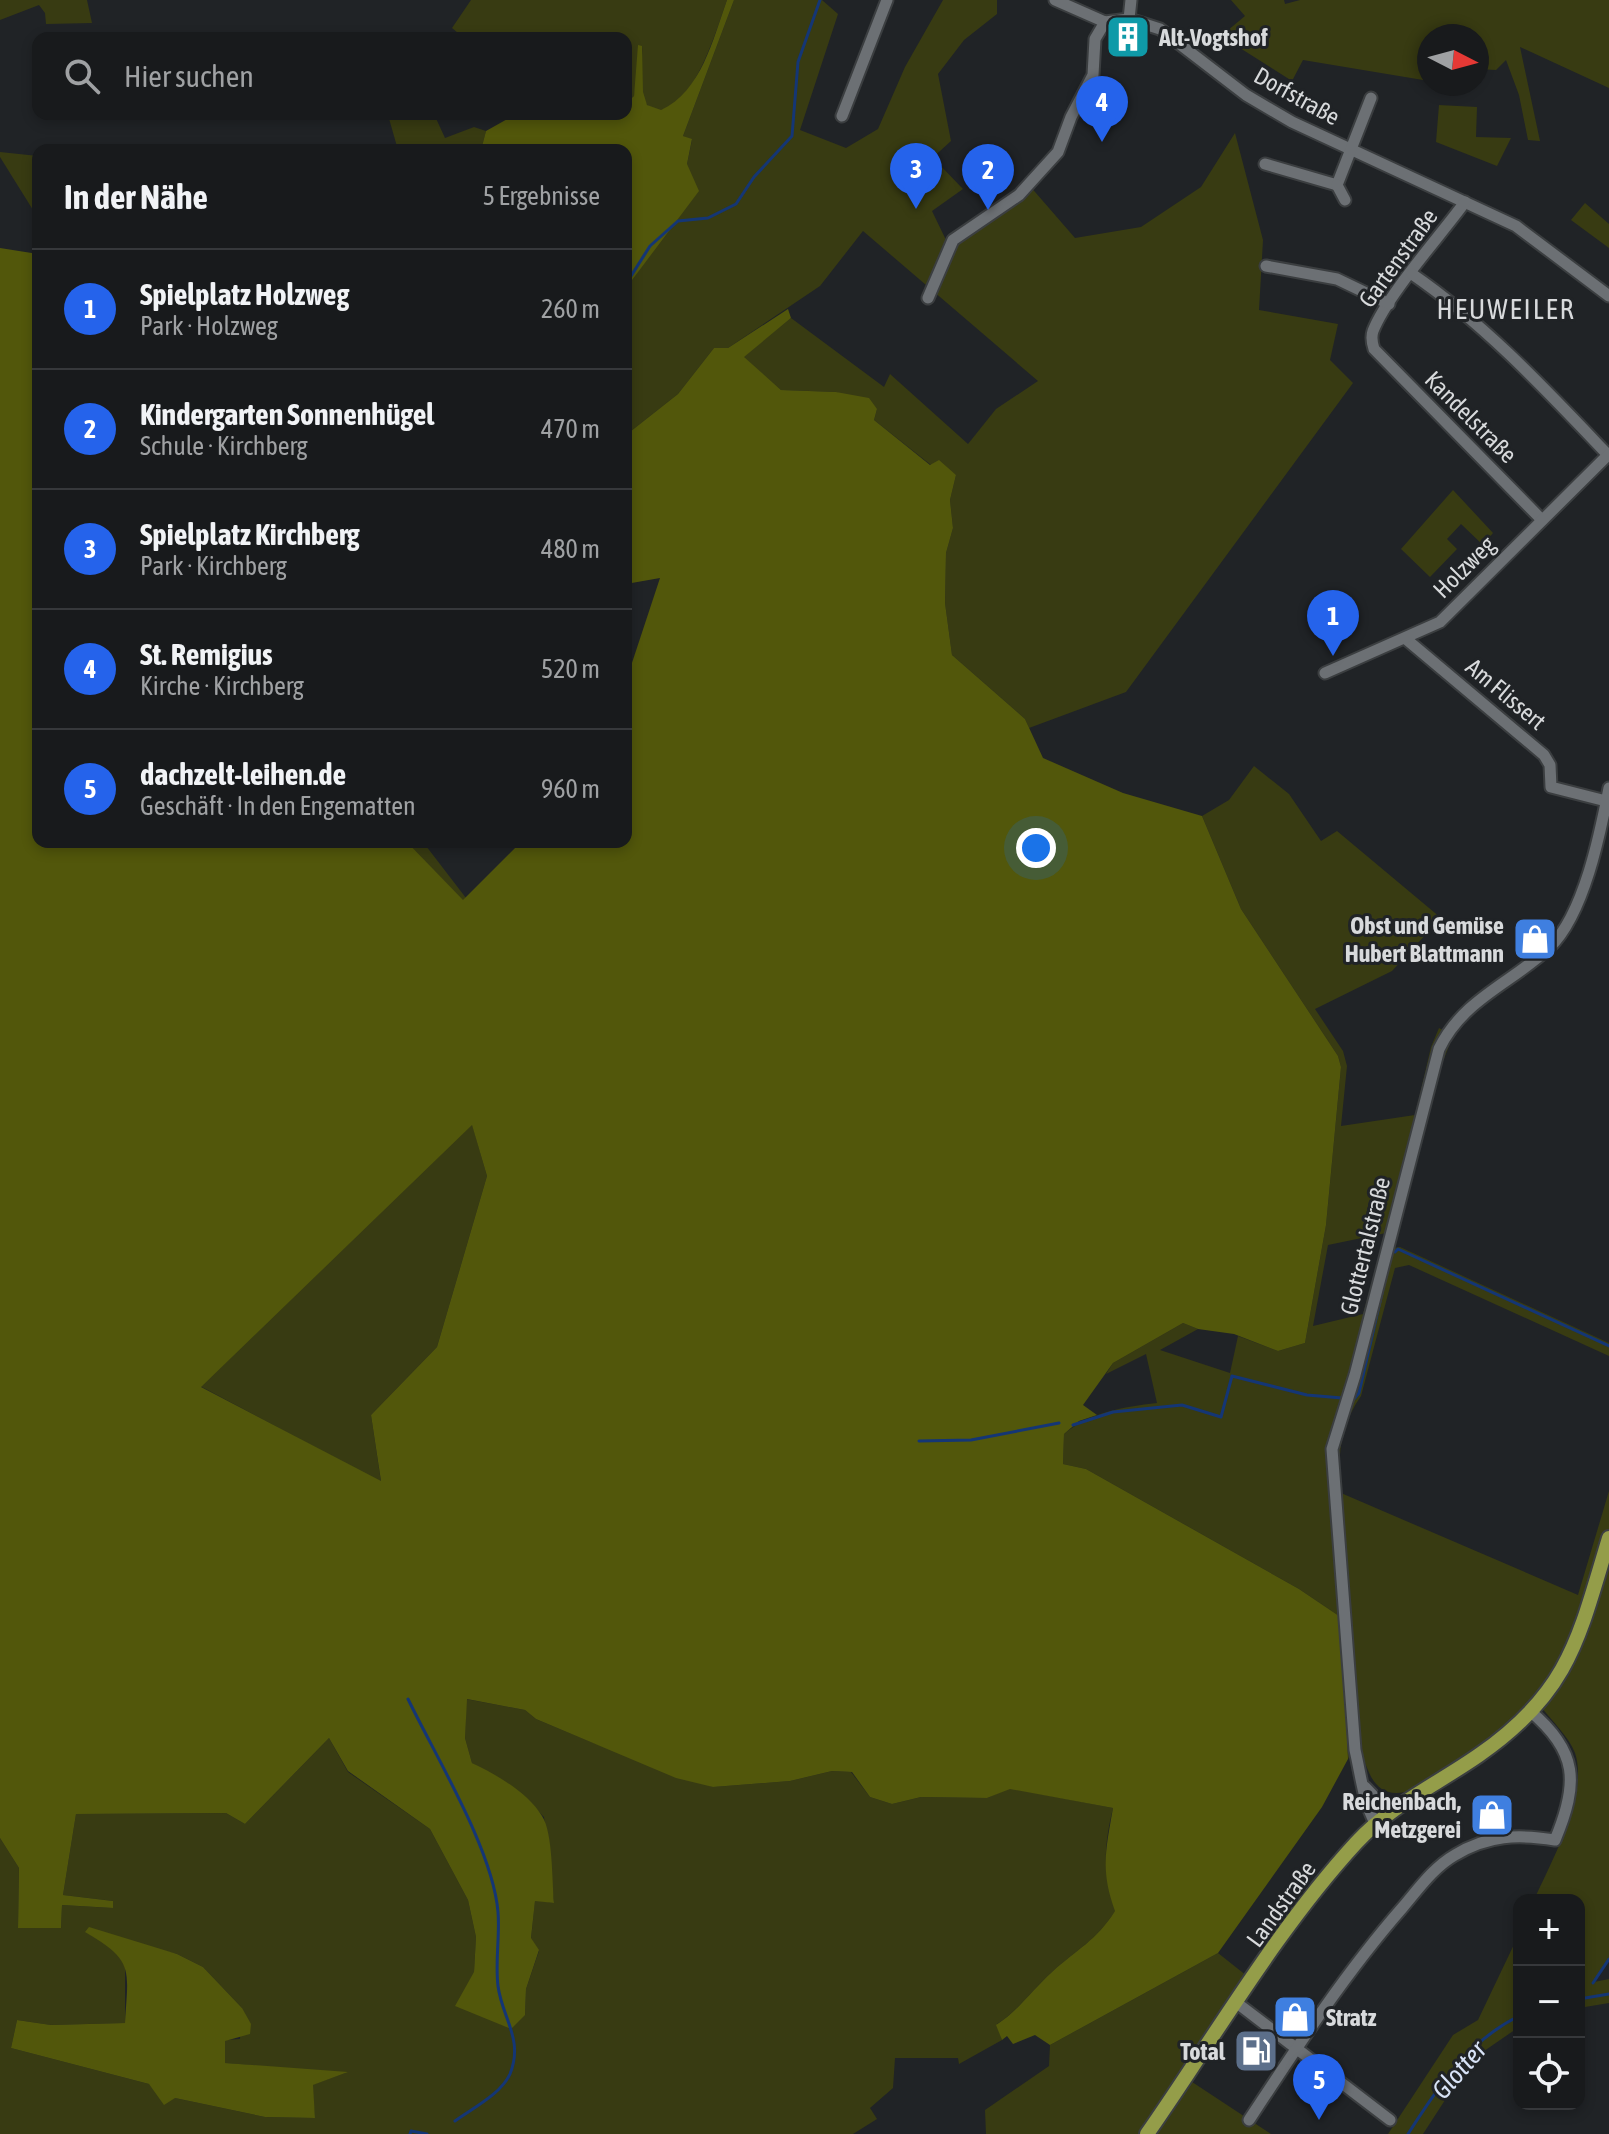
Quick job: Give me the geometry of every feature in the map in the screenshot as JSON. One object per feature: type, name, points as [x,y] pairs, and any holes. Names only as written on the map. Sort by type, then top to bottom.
[{"type":"main road","name":"Landstraße","points":[[1147,2134],[1321,1886],[1375,1823],[1477,1756],[1530,1711],[1558,1677],[1574,1650],[1609,1538]]},
{"type":"street","points":[[842,116],[887,0]]},
{"type":"street","points":[[928,298],[953,240],[1019,195],[1058,152],[1071,117],[1093,75],[1095,39],[1105,22],[1055,0]]},
{"type":"street","points":[[1129,19],[1131,0]]},
{"type":"street","name":"Dorfstraße","points":[[1105,22],[1129,19],[1160,29],[1246,95],[1292,122],[1465,202],[1547,246],[1609,296]]},
{"type":"street","name":"Dorfstraße","points":[[1351,150],[1371,98]]},
{"type":"street","points":[[1337,185],[1351,150]]},
{"type":"street","points":[[1265,164],[1337,185],[1345,200]]},
{"type":"street","name":"Gartenstraße","points":[[1371,342],[1373,331],[1389,304],[1465,202]]},
{"type":"street","points":[[1266,266],[1337,279],[1389,304]]},
{"type":"street","points":[[1412,274],[1449,298],[1539,383],[1608,455]]},
{"type":"street","name":"Kandelstraße","points":[[1371,342],[1374,349],[1542,520]]},
{"type":"street","name":"Holzweg","points":[[1325,673],[1440,622],[1608,455]]},
{"type":"street","name":"Am Flissert","points":[[1406,639],[1544,755],[1550,765],[1551,787],[1606,801]]},
{"type":"street","name":"Glottertalstraße","points":[[1375,1823],[1364,1801],[1355,1750],[1349,1631],[1332,1473],[1337,1429],[1355,1375],[1439,1049],[1451,1026],[1472,1004],[1534,960],[1563,932],[1579,900],[1609,788]]},
{"type":"street","points":[[1249,2120],[1375,1939],[1436,1870],[1455,1855],[1494,1838],[1522,1834],[1555,1840],[1563,1819],[1570,1758],[1554,1731],[1530,1711]]},
{"type":"street","points":[[1363,1782],[1389,1812]]},
{"type":"street","points":[[1237,2003],[1390,2120]]},
{"type":"green space","points":[[0,0],[87,0],[92,23],[46,24],[45,13],[39,5],[0,20]]},
{"type":"green space","points":[[471,0],[727,0],[711,46],[694,80],[673,105],[661,110],[648,106],[643,96],[642,46],[632,98],[632,32],[457,32],[452,28]]},
{"type":"green space","points":[[734,0],[822,0],[838,14],[800,130],[846,148],[878,129],[905,67],[943,0],[997,0],[997,14],[964,40],[938,74],[951,141],[907,181],[912,186],[937,162],[963,189],[932,211],[946,240],[953,240],[1029,185],[1075,238],[1141,227],[1201,187],[1235,133],[1263,240],[1259,310],[1338,324],[1330,360],[1353,383],[1126,692],[1029,728],[1025,719],[952,655],[945,603],[946,553],[953,528],[950,500],[956,475],[931,465],[874,420],[877,409],[836,392],[781,390],[743,357],[791,318],[884,387],[890,374],[968,444],[996,409],[1038,381],[863,231],[820,286],[728,348],[714,348],[678,394],[632,430],[632,278],[687,164],[692,140],[683,136]]},
{"type":"green space","points":[[1231,0],[1284,0],[1285,4],[1300,0],[1609,0],[1609,88],[1520,47],[1540,141],[1528,140],[1519,95],[1506,60],[1496,70],[1489,70],[1489,24],[1417,24],[1417,79],[1303,60],[1292,81],[1221,36],[1245,16]]},
{"type":"green space","points":[[1439,105],[1477,107],[1476,137],[1511,138],[1497,166],[1436,142]]},
{"type":"green space","points":[[389,120],[437,120],[445,138],[474,127],[486,131],[483,144],[396,144]]},
{"type":"green space","points":[[0,152],[32,155],[32,208],[0,157]]},
{"type":"green space","points":[[1585,203],[1609,224],[1609,248],[1571,220]]},
{"type":"green space","points":[[1453,490],[1493,533],[1483,545],[1461,524],[1447,539],[1457,549],[1430,577],[1401,549]]},
{"type":"green space","points":[[1254,766],[1289,794],[1321,841],[1337,831],[1441,918],[1392,971],[1315,1009],[1343,1051],[1347,1066],[1341,1126],[1415,1115],[1431,1047],[1439,1028],[1453,1036],[1432,1089],[1393,1248],[1400,1247],[1609,1343],[1609,1356],[1409,1265],[1395,1268],[1361,1396],[1344,1430],[1339,1466],[1341,1493],[1578,1595],[1609,1491],[1609,1959],[1594,1982],[1609,1979],[1609,2003],[1585,2007],[1585,1894],[1537,1894],[1573,1808],[1578,1770],[1572,1747],[1542,1708],[1405,1792],[1395,1793],[1380,1788],[1367,1768],[1361,1751],[1351,1753],[1348,1759],[1342,1618],[1299,1589],[1086,1469],[1063,1464],[1064,1434],[1074,1427],[1108,1412],[1157,1403],[1146,1354],[1106,1374],[1113,1363],[1183,1323],[1198,1329],[1160,1350],[1230,1373],[1238,1336],[1278,1351],[1305,1343],[1326,1225],[1341,1067],[1338,1056],[1241,909],[1202,816],[1229,800]],"holes":[[[1386,1233],[1363,1314],[1313,1326],[1328,1245]]]},
{"type":"green space","points":[[413,848],[428,848],[466,898],[463,901]]},
{"type":"green space","points":[[472,1124],[487,1176],[437,1347],[371,1415],[381,1482],[200,1386]]},
{"type":"green space","points":[[466,1699],[525,1710],[536,1719],[591,1742],[713,1787],[790,1781],[832,1771],[851,1772],[870,1797],[892,1804],[921,1797],[987,1798],[1010,1788],[1113,1808],[1106,1859],[1108,1884],[1116,1910],[1094,1937],[997,2024],[1002,2040],[959,2064],[958,2058],[895,2058],[893,2088],[870,2108],[877,2119],[853,2134],[0,2134],[0,1838],[19,1868],[18,1928],[61,1928],[62,1905],[112,1908],[113,1901],[63,1895],[76,1814],[226,1813],[245,1824],[329,1738],[348,1772],[430,1829],[468,1900],[476,1937],[474,1972],[525,2015],[526,1989],[539,1951],[531,1939],[535,1900],[554,1903],[544,1817],[521,1794],[472,1763],[465,1738]],"holes":[[[86,1931],[177,1954],[203,1967],[242,2008],[240,2039],[225,2040],[225,2063],[345,2073],[312,2085],[315,2118],[265,2117],[175,2098],[149,2084],[11,2048],[17,2020],[51,2025],[125,2023],[125,1963],[116,1950]]]},
{"type":"green space","points":[[1513,1947],[1513,2031],[1471,2060],[1423,2134],[1388,2134],[1453,2035],[1478,2020]]},
{"type":"green space","points":[[1218,1953],[1247,1976],[1180,2074],[1271,2134],[986,2134],[985,2110],[1049,2066],[1050,2045]]},
{"type":"shaded area","points":[[727,0],[734,0],[683,136],[692,139],[687,164],[699,191],[632,280],[632,144],[483,144],[486,131],[505,120],[632,120],[638,45],[642,46],[643,92],[647,105],[661,110],[686,91],[711,47]]},
{"type":"shaded area","points":[[0,248],[32,253],[32,848],[413,848],[463,900],[515,848],[632,848],[632,663],[660,578],[632,583],[632,430],[678,394],[714,348],[728,348],[788,309],[791,318],[744,357],[781,390],[836,392],[869,398],[877,409],[874,420],[930,465],[939,460],[956,475],[950,500],[953,528],[946,553],[945,603],[952,655],[1025,719],[1043,758],[1123,793],[1202,816],[1241,909],[1338,1056],[1341,1067],[1326,1225],[1305,1343],[1278,1351],[1234,1334],[1198,1329],[1183,1323],[1113,1363],[1083,1405],[1097,1415],[1079,1421],[1064,1434],[1063,1464],[1086,1469],[1299,1589],[1342,1618],[1348,1759],[1322,1807],[1218,1953],[1050,2045],[1035,2035],[1013,2044],[1007,2036],[1002,2040],[996,2025],[1093,1937],[1115,1911],[1106,1871],[1113,1808],[1010,1789],[987,1798],[921,1797],[892,1804],[870,1797],[852,1772],[832,1771],[790,1781],[713,1787],[676,1778],[536,1719],[525,1710],[467,1699],[465,1738],[472,1763],[520,1792],[536,1807],[546,1823],[550,1845],[554,1903],[535,1901],[531,1938],[539,1950],[526,1989],[525,2015],[511,2029],[455,2006],[474,1972],[476,1937],[468,1900],[430,1829],[348,1771],[329,1738],[245,1824],[226,1813],[76,1814],[63,1895],[113,1901],[113,1908],[62,1905],[61,1928],[18,1928],[19,1868],[0,1838]],"holes":[[[472,1125],[487,1176],[437,1347],[371,1415],[381,1481],[201,1387]]]},
{"type":"shaded area","points":[[89,1927],[177,1954],[203,1967],[242,2008],[251,2024],[250,2034],[225,2041],[225,2063],[348,2072],[313,2085],[315,2118],[265,2117],[175,2098],[164,2105],[149,2084],[11,2048],[17,2020],[51,2025],[125,2023],[125,1968],[113,1951],[85,1932]]},
{"type":"waterway","points":[[632,274],[650,246],[678,221],[708,218],[736,204],[754,177],[792,136],[798,62],[820,0]]},
{"type":"waterway","points":[[1395,1252],[1398,1249],[1609,1346]]},
{"type":"waterway","points":[[1354,1399],[1359,1393],[1385,1280]]},
{"type":"waterway","points":[[1073,1425],[1113,1412],[1182,1405],[1221,1417],[1232,1376],[1307,1395],[1342,1398]]},
{"type":"waterway","points":[[919,1441],[971,1440],[1059,1423]]},
{"type":"waterway","points":[[408,1699],[462,1804],[494,1887],[498,1912],[498,1986],[515,2050],[506,2081],[486,2100],[455,2121]]},
{"type":"waterway","points":[[1593,1983],[1609,1959]]},
{"type":"waterway","name":"Glotter","points":[[1585,1998],[1609,1994]]},
{"type":"waterway","name":"Glotter","points":[[1408,2134],[1431,2099],[1469,2052],[1513,2019]]},
{"type":"waterway","points":[[410,2134],[411,2131],[427,2134]]},
{"type":"place","name":"Alt-Vogtshof","points":[[1128,37]]},
{"type":"place","name":"St. Remigius","points":[[1102,142]]},
{"type":"place","name":"Spielplatz Kirchberg","points":[[916,209]]},
{"type":"place","name":"Kindergarten Sonnenhügel","points":[[988,210]]},
{"type":"place","name":"Spielplatz Holzweg","points":[[1333,656]]},
{"type":"place","name":"Obst und Gemüse Hubert Blattmann","points":[[1535,939]]},
{"type":"place","name":"Reichenbach, Metzgerei","points":[[1492,1815]]},
{"type":"place","name":"Stratz","points":[[1295,2017]]},
{"type":"place","name":"Total","points":[[1256,2051]]},
{"type":"place","name":"dachzelt-leihen.de","points":[[1319,2120]]},
{"type":"district","name":"HEUWEILER","points":[[1506,309]]}]
